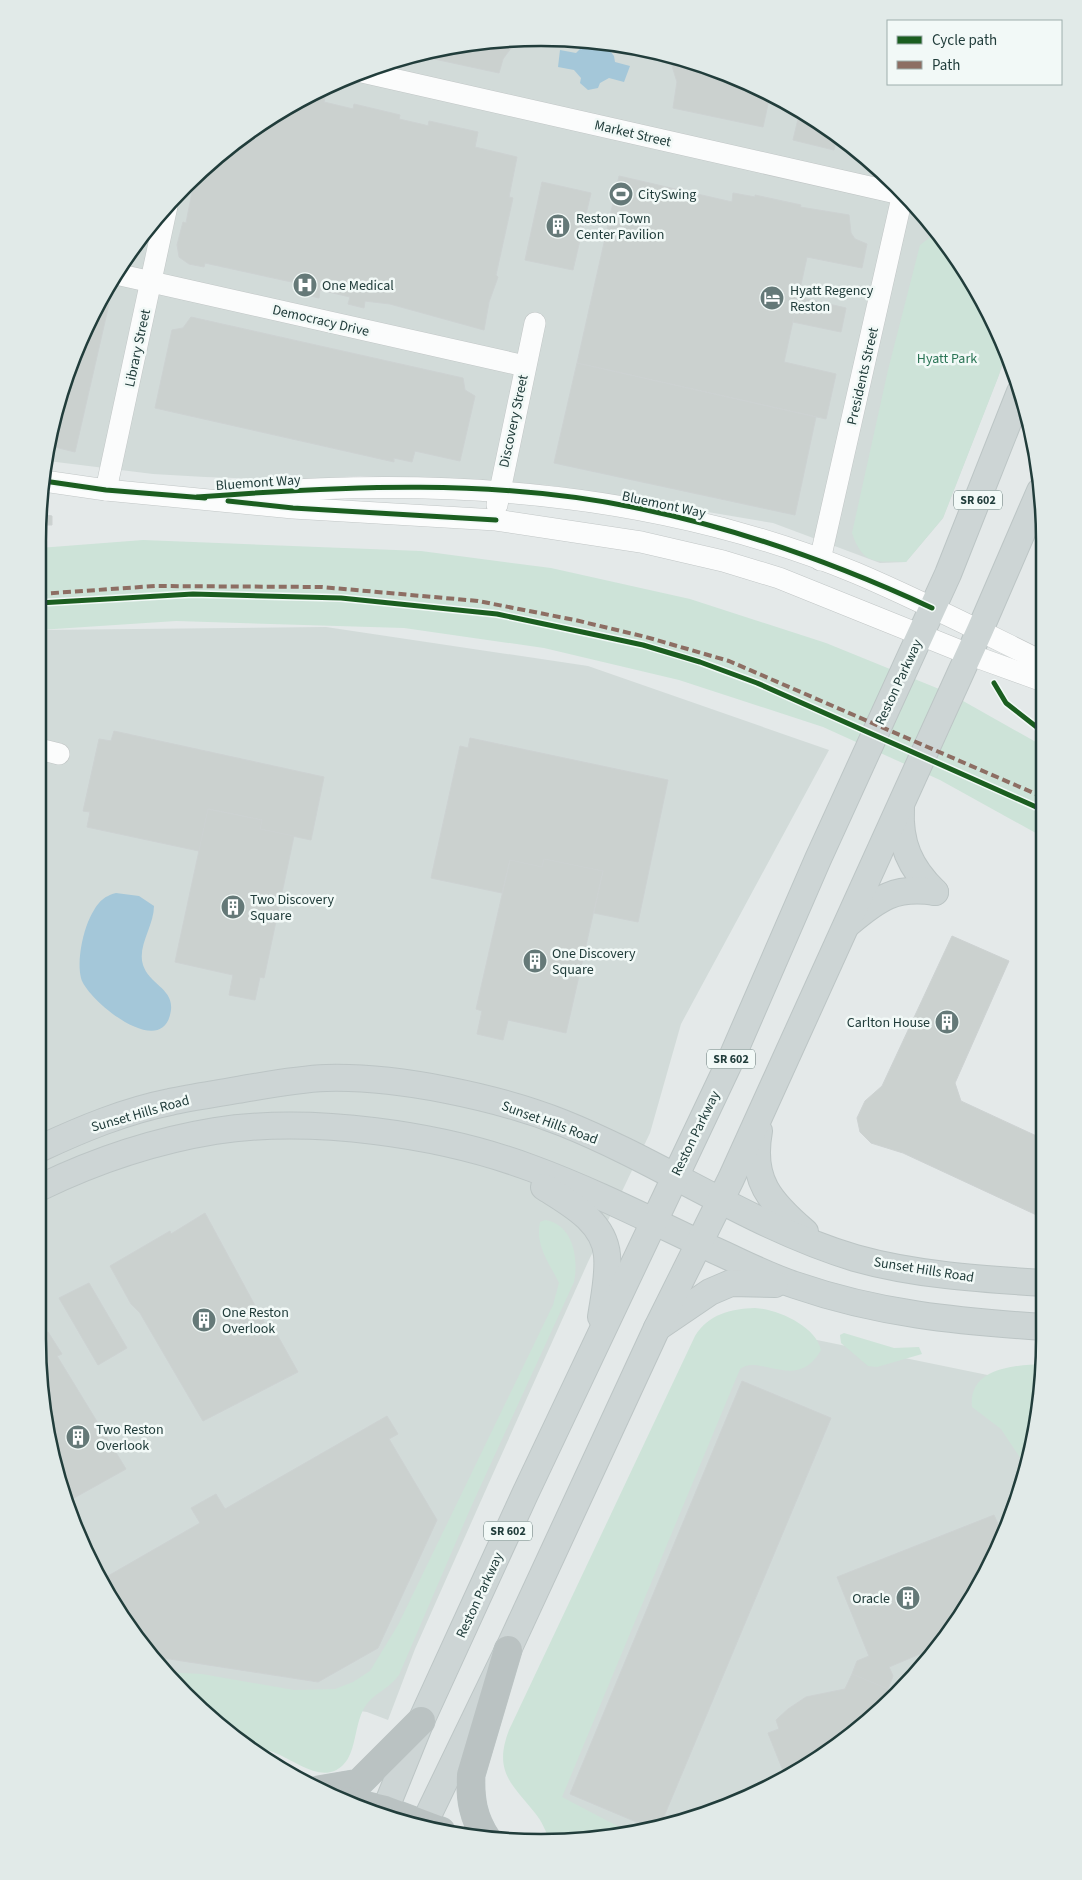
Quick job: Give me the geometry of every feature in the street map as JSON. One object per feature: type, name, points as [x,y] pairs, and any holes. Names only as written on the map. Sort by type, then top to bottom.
[{"type":"highway","points":[[482,1831],[474,1815],[470,1796],[471,1775],[508,1650]]},
{"type":"highway","points":[[332,1788],[359,1783],[421,1721]]},
{"type":"main road","name":"Reston Parkway","points":[[386,1808],[421,1721],[673,1176],[732,1057],[932,608],[1016,403]]},
{"type":"main road","points":[[432,1821],[508,1650],[657,1328],[721,1201],[980,630],[1035,504]]},
{"type":"main road","points":[[845,927],[882,897],[905,890],[935,892],[922,880],[904,849],[900,830],[904,797]]},
{"type":"main road","name":"Sunset Hills Road","points":[[46,1146],[109,1120],[168,1102],[276,1083],[326,1078],[378,1081],[451,1091],[519,1108],[581,1131],[721,1201],[855,1258],[900,1268],[1004,1281],[1036,1283]]},
{"type":"main road","points":[[764,1106],[758,1141],[758,1173],[770,1198],[821,1245]]},
{"type":"main road","points":[[46,1185],[106,1158],[179,1138],[235,1130],[276,1127],[358,1130],[394,1134],[485,1152],[532,1168],[795,1285],[851,1302],[922,1317],[1036,1326]]},
{"type":"main road","points":[[485,1152],[573,1205],[596,1227],[607,1253],[598,1341]]},
{"type":"main road","points":[[657,1328],[688,1309],[704,1296],[731,1283],[748,1282],[795,1285]]},
{"type":"street","name":"Market Street","points":[[376,75],[891,191]]},
{"type":"street","name":"Presidents Street","points":[[820,560],[902,203]]},
{"type":"street","name":"Library Street","points":[[106,490],[165,220]]},
{"type":"street","name":"Democracy Drive","points":[[124,276],[525,366]]},
{"type":"street","name":"Discovery Street","points":[[496,520],[498,491],[535,323]]},
{"type":"street","name":"Bluemont Way","points":[[49,482],[106,490],[197,497],[293,508],[496,520],[641,542],[723,562],[788,582],[968,654],[1036,678]]},
{"type":"street","name":"Bluemont Way","points":[[197,497],[296,490],[456,489],[498,491],[586,500],[642,509],[748,535],[856,573],[980,630],[1036,658]]},
{"type":"shaded area","points":[[541,46],[573,47],[606,50],[638,56],[669,63],[730,84],[760,97],[788,113],[842,148],[891,191],[913,215],[934,240],[969,294],[985,322],[1003,365],[943,518],[906,562],[880,563],[773,523],[548,485],[360,476],[295,480],[153,474],[53,462],[63,413],[84,352],[97,322],[113,294],[148,240],[191,191],[215,169],[240,148],[294,113],[322,97],[382,73],[413,63],[476,50]]},
{"type":"shaded area","points":[[326,627],[588,666],[829,750],[681,1024],[650,1133],[588,1262],[492,1476],[415,1649],[388,1720],[367,1712],[189,1687],[148,1640],[113,1586],[97,1558],[84,1528],[63,1467],[50,1404],[46,1339],[46,630]]},
{"type":"shaded area","points":[[729,1322],[1034,1385],[1032,1404],[1019,1467],[998,1528],[985,1558],[952,1614],[934,1640],[891,1689],[842,1732],[816,1750],[760,1783],[700,1807],[638,1824],[606,1830],[568,1833],[521,1795]]},
{"type":"green space","name":"Hyatt Park","points":[[929,238],[934,240],[952,266],[985,322],[1002,363],[999,375],[943,518],[906,562],[879,561],[872,560],[861,551],[852,533],[888,370],[920,245]]},
{"type":"green space","points":[[143,540],[421,551],[551,568],[690,599],[826,643],[949,693],[1036,742],[1036,833],[940,780],[823,727],[679,680],[544,648],[404,628],[176,621],[46,630],[46,547]]},
{"type":"green space","points":[[545,1220],[554,1223],[568,1235],[576,1263],[574,1282],[471,1507],[399,1675],[366,1705],[359,1720],[351,1753],[343,1765],[336,1770],[328,1773],[311,1770],[267,1751],[240,1732],[215,1711],[176,1673],[202,1674],[294,1690],[335,1689],[353,1682],[370,1671],[398,1625],[553,1305],[559,1283],[541,1246],[539,1239],[540,1222]]},
{"type":"green space","points":[[755,1308],[784,1315],[804,1326],[812,1333],[818,1341],[821,1350],[811,1363],[801,1369],[790,1371],[748,1365],[740,1369],[562,1797],[620,1827],[547,1834],[540,1819],[512,1785],[507,1776],[503,1757],[509,1730],[695,1336],[707,1322],[721,1314]]},
{"type":"green space","points":[[844,1333],[894,1348],[919,1347],[922,1354],[877,1367],[868,1366],[841,1343],[840,1335]]},
{"type":"green space","points":[[1035,1365],[1032,1404],[1021,1459],[1001,1429],[972,1407],[973,1394],[977,1384],[985,1377],[995,1371]]},
{"type":"water","points":[[581,48],[610,51],[614,56],[615,62],[630,66],[624,82],[609,78],[600,83],[598,88],[588,90],[580,83],[581,78],[574,70],[558,67],[560,50],[576,53]]},
{"type":"water","points":[[116,893],[139,896],[154,906],[142,951],[143,965],[146,972],[166,993],[170,999],[171,1006],[170,1015],[163,1027],[152,1031],[138,1028],[108,1011],[95,999],[81,978],[81,950],[88,922],[99,903],[106,897]]},
{"type":"building","points":[[512,47],[503,59],[499,73],[433,59],[476,50]]},
{"type":"building","points":[[671,64],[730,84],[760,97],[768,102],[763,127],[673,108],[677,82]]},
{"type":"building","points":[[323,97],[325,97],[324,102],[353,109],[354,104],[400,115],[399,119],[428,126],[429,121],[478,132],[475,147],[517,157],[509,197],[513,198],[496,275],[498,277],[489,302],[484,330],[390,304],[365,301],[364,308],[348,304],[350,297],[320,290],[319,298],[303,294],[305,285],[205,263],[204,267],[189,264],[179,257],[177,245],[183,222],[186,223],[193,190],[240,148],[266,130]]},
{"type":"building","points":[[798,119],[835,143],[834,150],[793,140]]},
{"type":"building","points":[[619,176],[732,202],[733,193],[755,197],[755,195],[801,205],[800,207],[849,215],[851,233],[855,239],[867,244],[862,268],[807,257],[784,362],[836,374],[826,419],[577,363]]},
{"type":"building","name":"Reston Town Center Pavilion","points":[[542,182],[591,193],[573,270],[525,260]]},
{"type":"building","points":[[798,297],[846,308],[841,332],[793,322]]},
{"type":"building","points":[[109,304],[75,452],[55,447],[63,413],[84,352],[97,322]]},
{"type":"building","points":[[191,317],[463,378],[465,390],[475,396],[460,461],[415,451],[412,462],[394,458],[394,462],[155,408],[172,330],[183,328]]},
{"type":"building","points":[[577,363],[816,417],[795,515],[554,463]]},
{"type":"building","points":[[47,514],[52,516],[52,525],[46,525]]},
{"type":"building","points":[[114,731],[324,777],[311,840],[260,829],[262,820],[208,809],[199,851],[87,827],[90,812],[83,811],[99,739],[111,741]]},
{"type":"building","points":[[470,738],[668,780],[638,922],[594,913],[603,871],[544,859],[542,867],[510,860],[502,893],[431,878],[460,746],[468,748]]},
{"type":"building","name":"Two Discovery Square","points":[[208,809],[262,820],[260,829],[294,836],[264,978],[260,977],[255,1000],[229,995],[233,975],[175,962]]},
{"type":"building","name":"One Discovery Square","points":[[544,859],[603,871],[566,1033],[508,1020],[503,1040],[477,1034],[482,1011],[476,1009],[510,860],[542,867]]},
{"type":"building","name":"Carlton House","points":[[952,936],[1009,961],[955,1083],[961,1101],[1036,1136],[1036,1215],[903,1153],[871,1143],[860,1132],[857,1118],[865,1101],[882,1086]]},
{"type":"building","name":"One Reston Overlook","points":[[205,1213],[271,1335],[275,1331],[298,1372],[203,1421],[140,1313],[131,1304],[110,1266],[170,1231],[171,1234]]},
{"type":"building","points":[[89,1283],[127,1348],[98,1365],[59,1298]]},
{"type":"building","name":"Two Reston Overlook","points":[[46,1332],[48,1332],[62,1354],[57,1356],[126,1469],[73,1498],[63,1467],[50,1404]]},
{"type":"building","points":[[742,1381],[831,1418],[663,1818],[640,1824],[570,1794]]},
{"type":"building","points":[[387,1416],[398,1434],[389,1439],[437,1520],[378,1648],[318,1682],[163,1658],[130,1614],[107,1576],[200,1523],[191,1508],[216,1494],[225,1509]]},
{"type":"building","name":"Oracle","points":[[994,1515],[999,1526],[985,1558],[952,1614],[934,1640],[924,1652],[889,1667],[893,1676],[888,1689],[852,1674],[857,1661],[869,1656],[837,1577]]},
{"type":"building","points":[[852,1674],[888,1689],[886,1693],[842,1732],[783,1770],[768,1733],[779,1729],[776,1720],[806,1697],[845,1689]]},
{"type":"marked path","points":[[46,594],[155,586],[322,587],[478,601],[575,620],[646,637],[729,661],[1036,794]]},
{"type":"cycle path","points":[[49,482],[106,490],[205,498]]},
{"type":"cycle path","points":[[197,497],[308,490],[420,487],[532,492],[587,499],[642,509],[754,538],[862,577],[932,608]]},
{"type":"cycle path","points":[[228,501],[293,508],[496,520]]},
{"type":"cycle path","points":[[46,603],[193,594],[341,598],[497,614],[643,645],[700,662],[757,683],[1036,807]]},
{"type":"cycle path","points":[[994,683],[1006,703],[1036,727]]},
{"type":"place","name":"CitySwing","points":[[621,194]]},
{"type":"place","name":"Reston Town Center Pavilion","points":[[558,226]]},
{"type":"place","name":"One Medical","points":[[305,285]]},
{"type":"place","name":"Hyatt Regency Reston","points":[[772,298]]},
{"type":"place","name":"Two Discovery Square","points":[[233,907]]},
{"type":"place","name":"One Discovery Square","points":[[535,961]]},
{"type":"place","name":"Carlton House","points":[[947,1022]]},
{"type":"place","name":"One Reston Overlook","points":[[204,1320]]},
{"type":"place","name":"Two Reston Overlook","points":[[78,1437]]},
{"type":"place","name":"Oracle","points":[[908,1598]]}]
